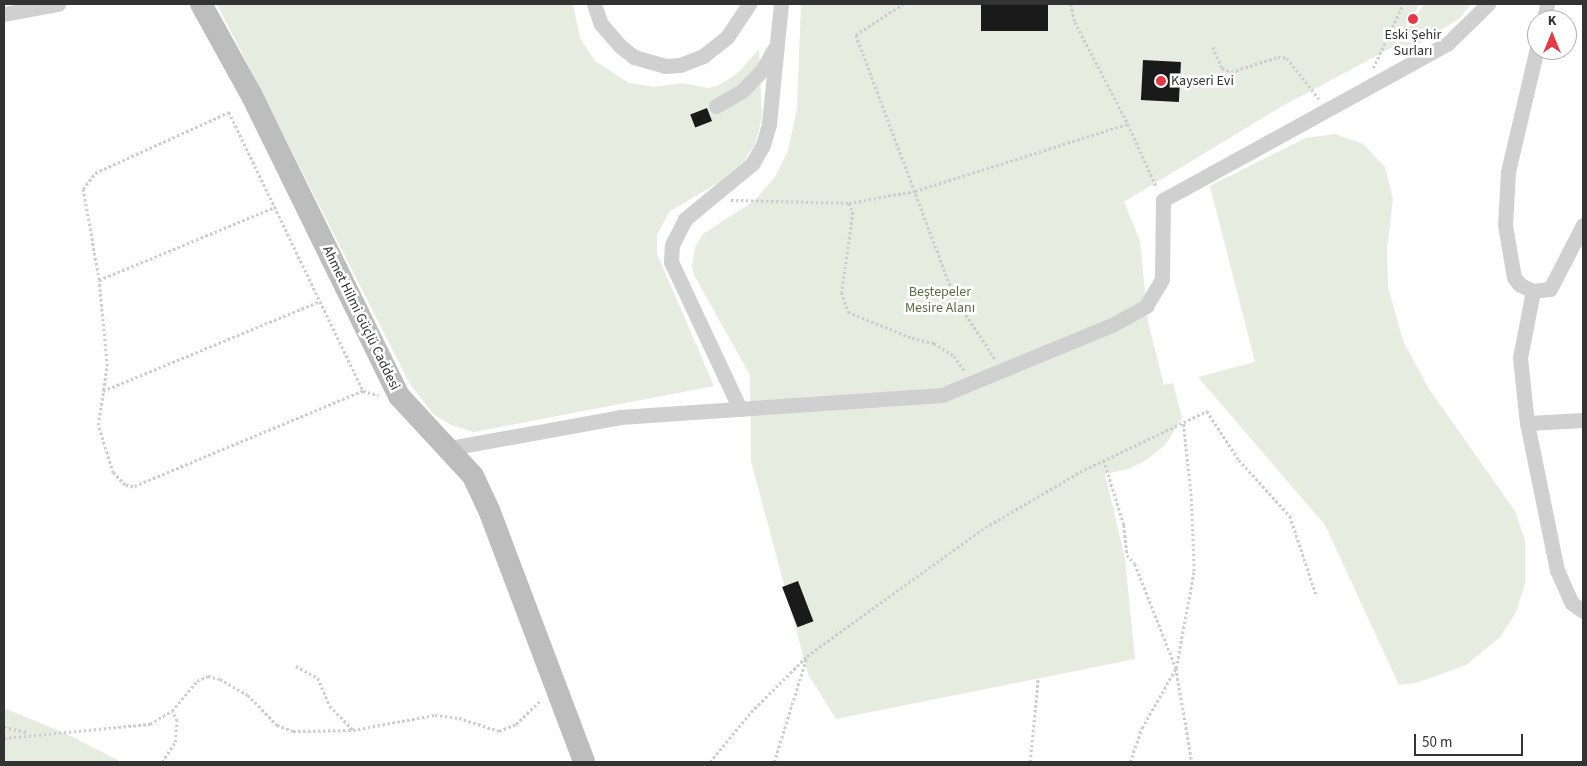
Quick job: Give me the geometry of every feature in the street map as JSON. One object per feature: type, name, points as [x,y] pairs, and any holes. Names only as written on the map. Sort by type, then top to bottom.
[{"type":"street","points":[[4,14],[58,4]]},
{"type":"street","name":"Ahmet Hilmi Güçlü Caddesi","points":[[200,4],[252,96],[399,396],[450,448],[474,476],[489,510],[584,762]]},
{"type":"street","points":[[594,4],[601,24],[620,46],[634,56],[665,66],[680,64],[703,56],[728,37],[749,4]]},
{"type":"street","points":[[740,409],[671,262],[676,231],[685,220],[752,164],[764,145],[769,124],[781,4]]},
{"type":"street","points":[[450,448],[620,418],[942,396],[1114,324],[1146,306],[1156,293],[1165,264],[1163,200],[1448,43],[1488,4]]},
{"type":"street","points":[[716,106],[742,91],[763,69],[778,42]]},
{"type":"street","points":[[1534,60],[1508,172],[1505,225],[1514,276],[1519,284],[1533,291],[1550,289],[1583,225]]},
{"type":"street","points":[[1533,291],[1520,358],[1527,422],[1556,570],[1572,603],[1583,611]]},
{"type":"street","points":[[1527,422],[1583,420]]},
{"type":"path","points":[[904,4],[856,35],[955,298],[1002,370]]},
{"type":"path","points":[[1071,4],[1075,22],[1128,124],[1163,200]]},
{"type":"path","points":[[1362,92],[1403,4]]},
{"type":"path","points":[[1213,47],[1222,68],[1230,72],[1278,57],[1287,58],[1328,110]]},
{"type":"path","points":[[230,112],[363,391],[133,487],[124,485],[113,473],[98,425],[107,366],[99,280],[82,195],[89,177],[230,112]]},
{"type":"path","points":[[710,199],[849,203],[915,191],[1128,124]]},
{"type":"path","points":[[849,203],[853,212],[842,292],[848,312],[903,335],[934,343],[954,356],[970,383]]},
{"type":"path","points":[[99,280],[275,207]]},
{"type":"path","points":[[103,391],[320,301]]},
{"type":"path","points":[[710,762],[751,712],[807,656],[981,530],[1104,460],[1207,411],[1239,460],[1283,506],[1316,594]]},
{"type":"path","points":[[1130,762],[1142,728],[1176,668],[1194,571],[1191,496],[1183,421]]},
{"type":"path","points":[[1104,460],[1124,526],[1127,556],[1135,564],[1176,668],[1192,762]]},
{"type":"path","points":[[774,762],[807,656]]},
{"type":"path","points":[[296,666],[318,678],[330,706],[353,730]]},
{"type":"path","points":[[4,738],[31,733],[150,724],[172,711],[197,681],[214,677],[248,695],[285,729],[353,730],[435,715],[459,718],[499,731],[516,724],[555,687]]},
{"type":"path","points":[[1030,762],[1038,678]]},
{"type":"path","points":[[162,762],[176,742],[177,721],[172,711]]},
{"type":"path","points":[[4,727],[31,733]]},
{"type":"green space","points":[[217,4],[573,4],[580,38],[595,61],[629,83],[655,87],[682,83],[708,88],[717,86],[737,74],[759,49],[762,118],[755,144],[744,161],[719,182],[669,212],[657,235],[657,254],[714,386],[474,432],[451,425],[434,415],[410,384]]},
{"type":"green space","name":"Beştepeler Mesire Alanı","points":[[801,4],[1420,4],[1393,47],[1279,108],[1124,202],[1140,241],[1148,322],[1164,385],[1173,383],[1182,418],[1166,444],[1148,459],[1128,469],[1105,474],[1125,559],[1135,659],[836,719],[808,674],[751,461],[750,375],[694,275],[692,266],[695,248],[703,234],[754,201],[775,177],[788,151],[797,108]]},
{"type":"green space","points":[[1424,4],[1471,4],[1460,18],[1410,50],[1395,49]]},
{"type":"green space","points":[[1335,134],[1363,144],[1385,167],[1393,199],[1387,248],[1388,287],[1403,341],[1429,389],[1515,511],[1525,540],[1525,584],[1516,612],[1500,637],[1466,665],[1416,683],[1399,685],[1325,525],[1198,377],[1255,362],[1210,186],[1306,138]]},
{"type":"green space","points":[[4,708],[69,735],[121,762],[4,762]]},
{"type":"building","points":[[981,4],[1048,4],[1048,31],[981,31]]},
{"type":"building","name":"Kayseri Evi","points":[[1143,60],[1181,62],[1179,102],[1141,100]]},
{"type":"building","points":[[707,108],[712,121],[695,128],[690,114]]},
{"type":"building","points":[[798,581],[813,621],[798,627],[782,587]]},
{"type":"place","name":"Eski Şehir Surları","points":[[1413,19]]},
{"type":"place","name":"Kayseri Evi","points":[[1161,81]]}]
